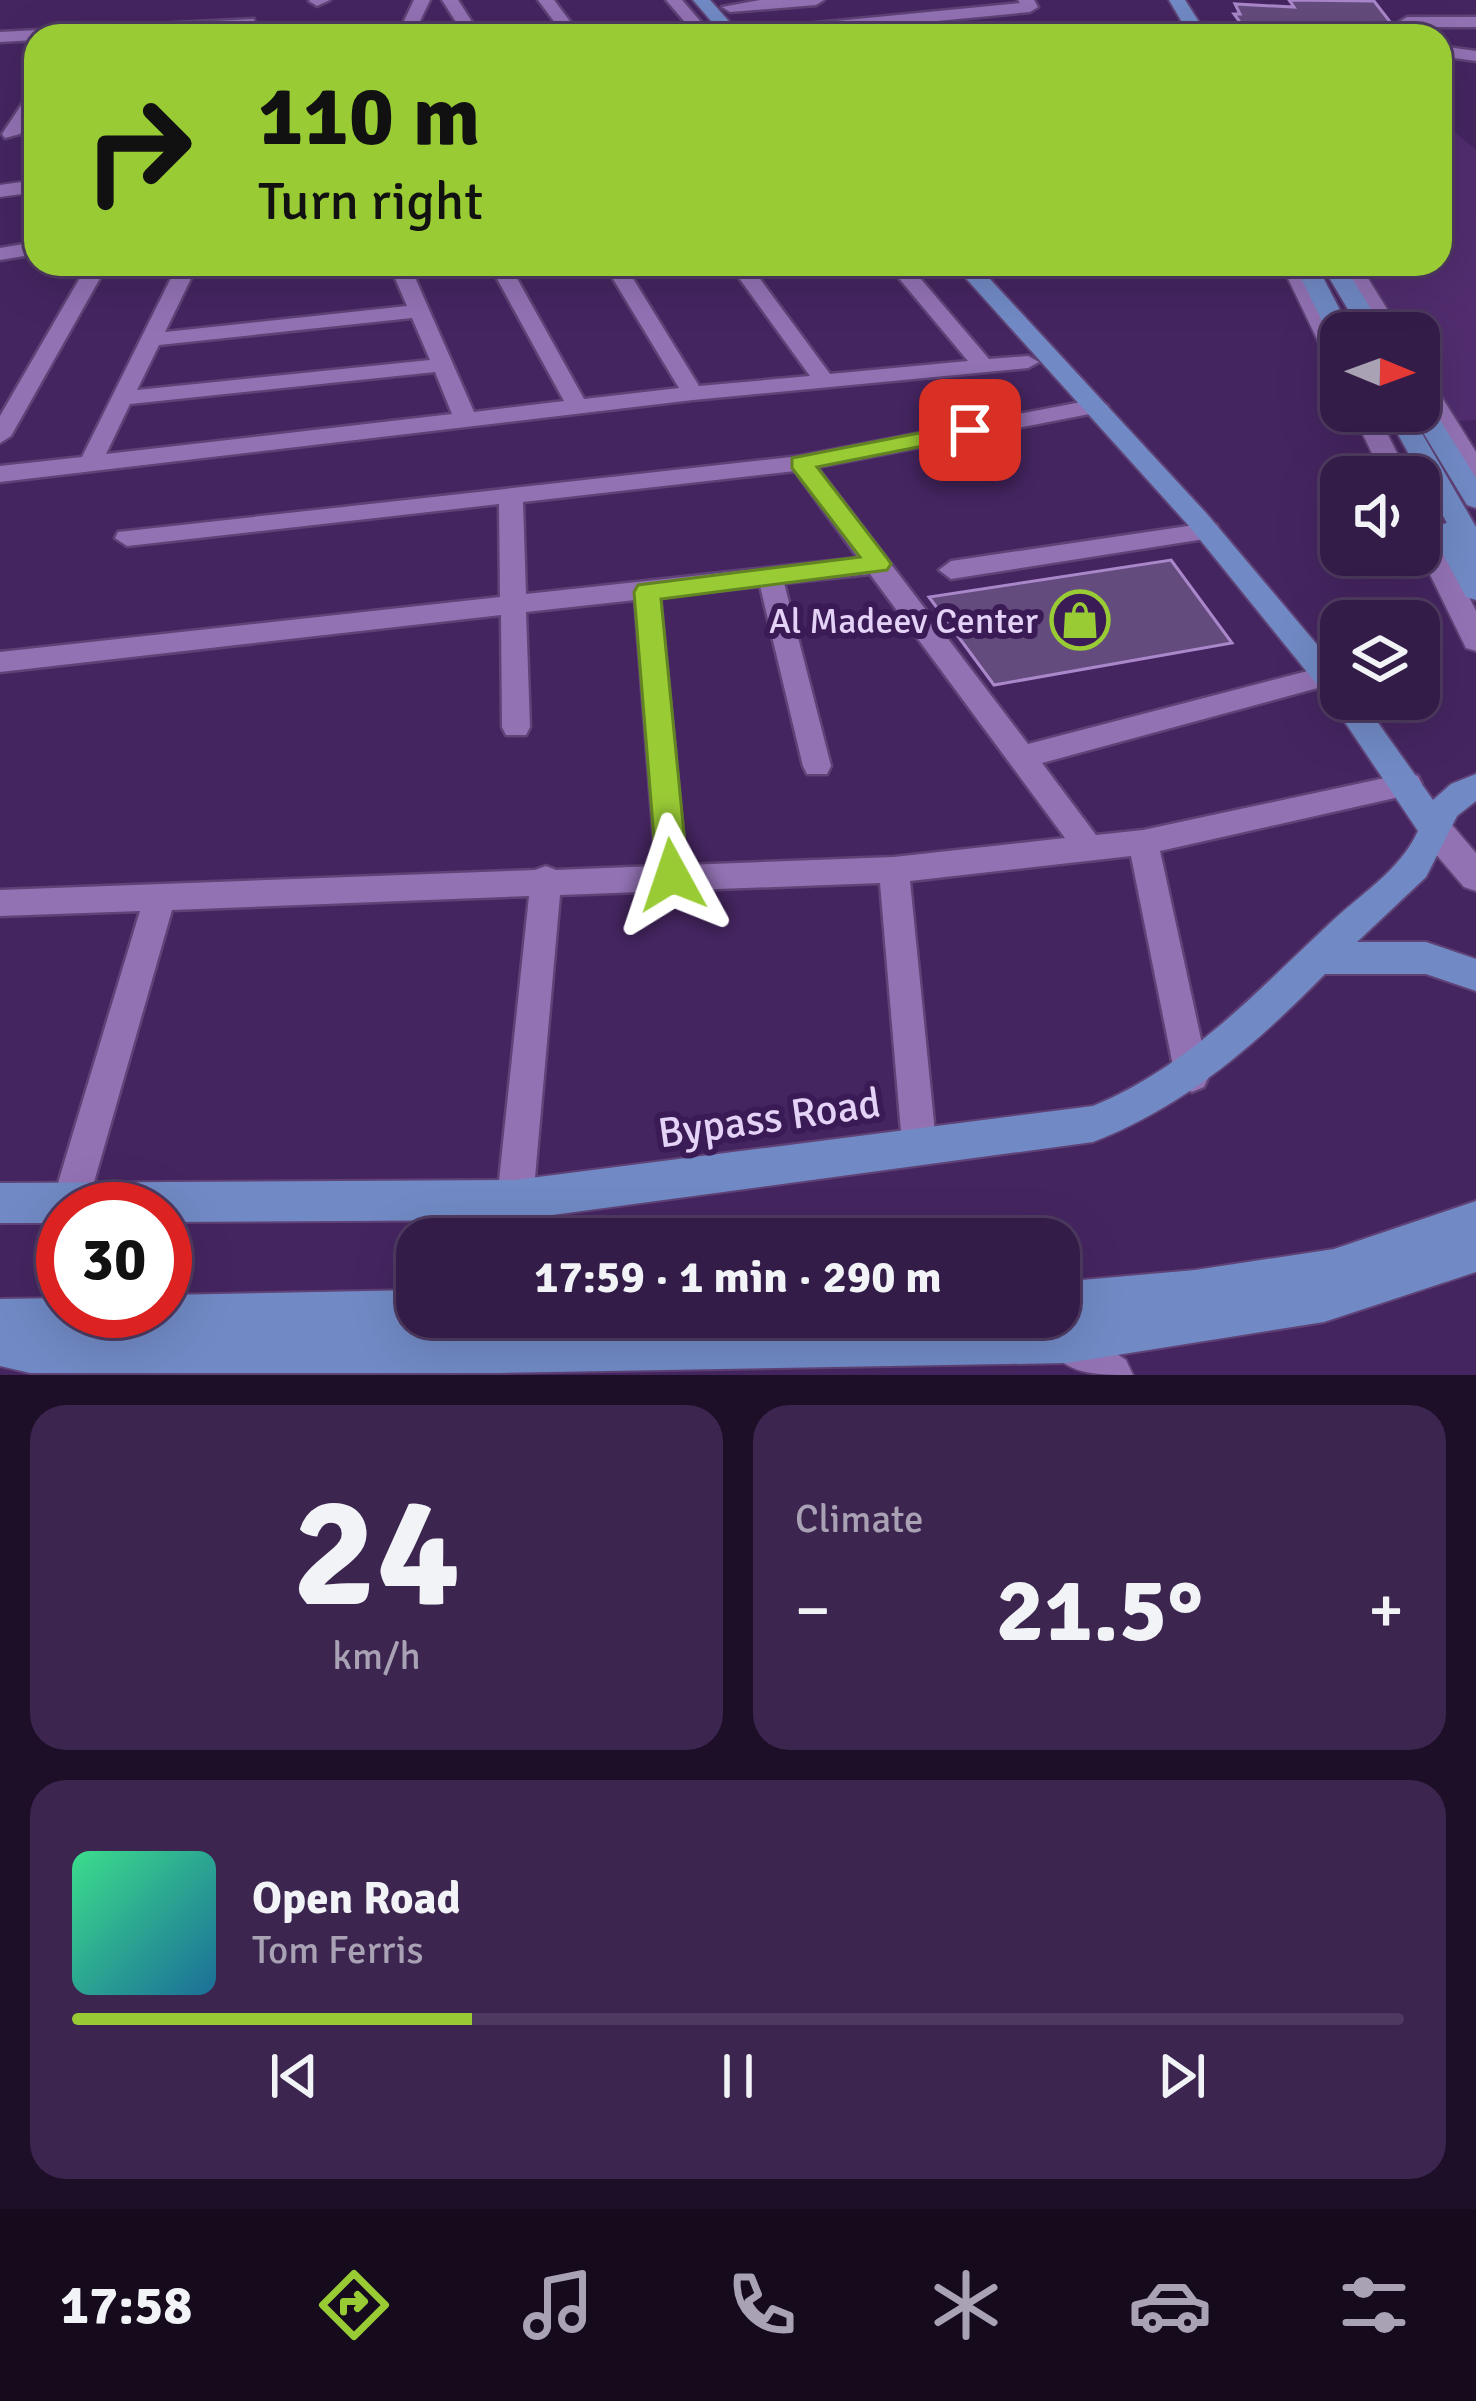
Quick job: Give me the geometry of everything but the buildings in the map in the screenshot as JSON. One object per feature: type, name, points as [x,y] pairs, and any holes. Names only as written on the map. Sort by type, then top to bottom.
[{"type":"main road","points":[[701,0],[722,24]]},
{"type":"main road","points":[[951,276],[1028,362],[1097,406]]},
{"type":"main road","points":[[975,276],[1208,531],[1320,668]]},
{"type":"main road","points":[[1312,276],[1333,312]]},
{"type":"main road","points":[[1324,276],[1337,312]]},
{"type":"main road","points":[[1340,276],[1362,312]]},
{"type":"main road","points":[[1409,432],[1476,551]]},
{"type":"main road","points":[[1435,432],[1476,499]]},
{"type":"main road","points":[[1440,522],[1476,590]]},
{"type":"main road","points":[[1360,720],[1434,828]]},
{"type":"main road","name":"Bypass Road","points":[[192,1202],[514,1200],[1094,1124],[1141,1107],[1192,1076],[1243,1033],[1422,856],[1442,808],[1457,793],[1476,787]]},
{"type":"main road","points":[[1318,958],[1426,958],[1476,975]]},
{"type":"main road","name":"Bypass Road","points":[[0,1203],[36,1203]]},
{"type":"main road","points":[[1080,1319],[1195,1291],[1334,1270],[1476,1221]]},
{"type":"main road","points":[[1080,1322],[1324,1301],[1476,1252]]},
{"type":"main road","points":[[0,1320],[396,1311]]},
{"type":"main road","points":[[17,1357],[498,1363],[938,1361],[1014,1338]]},
{"type":"street","points":[[674,0],[695,24]]},
{"type":"street","points":[[727,3],[816,0]]},
{"type":"street","points":[[865,24],[1030,7],[1026,0]]},
{"type":"street","points":[[1408,24],[1476,22]]},
{"type":"street","points":[[5,135],[24,112]]},
{"type":"street","points":[[0,274],[7,253]]},
{"type":"street","points":[[0,436],[91,276]]},
{"type":"street","points":[[90,464],[183,276]]},
{"type":"street","points":[[404,276],[466,420]]},
{"type":"street","points":[[506,276],[578,406]]},
{"type":"street","points":[[621,276],[693,393]]},
{"type":"street","points":[[748,276],[824,380]]},
{"type":"street","points":[[907,276],[984,367]]},
{"type":"street","points":[[1298,276],[1320,321]]},
{"type":"street","points":[[1355,276],[1377,312]]},
{"type":"street","points":[[154,339],[420,311]]},
{"type":"street","points":[[0,474],[693,393],[1028,362]]},
{"type":"street","points":[[124,398],[443,365]]},
{"type":"street","points":[[127,538],[801,463],[1097,406]]},
{"type":"street","points":[[1440,414],[1476,473]]},
{"type":"street","points":[[801,463],[1090,849]]},
{"type":"street","points":[[512,497],[516,727]]},
{"type":"street","points":[[951,570],[1208,531]]},
{"type":"street","points":[[0,662],[878,564]]},
{"type":"street","points":[[1440,567],[1476,640]]},
{"type":"street","points":[[770,576],[817,766]]},
{"type":"street","points":[[647,592],[672,875]]},
{"type":"street","points":[[1022,757],[1320,694]]},
{"type":"street","points":[[0,903],[894,870],[1144,842],[1408,784]]},
{"type":"street","points":[[1434,828],[1476,877]]},
{"type":"street","points":[[1144,842],[1192,1076]]},
{"type":"street","points":[[894,870],[919,1144]]},
{"type":"street","points":[[514,1200],[546,880]]},
{"type":"street","points":[[76,1182],[160,897]]},
{"type":"street","points":[[1077,1338],[1111,1375]]},
{"type":"shaded area","points":[[1452,130],[1476,150],[1476,420],[1440,422],[1440,312],[1372,312],[1350,276],[1452,276]]},
{"type":"place","name":"Al Madeev Center","points":[[1080,620]]},
{"type":"route","points":[[672,875],[647,592],[878,564],[801,463],[970,430]]}]
